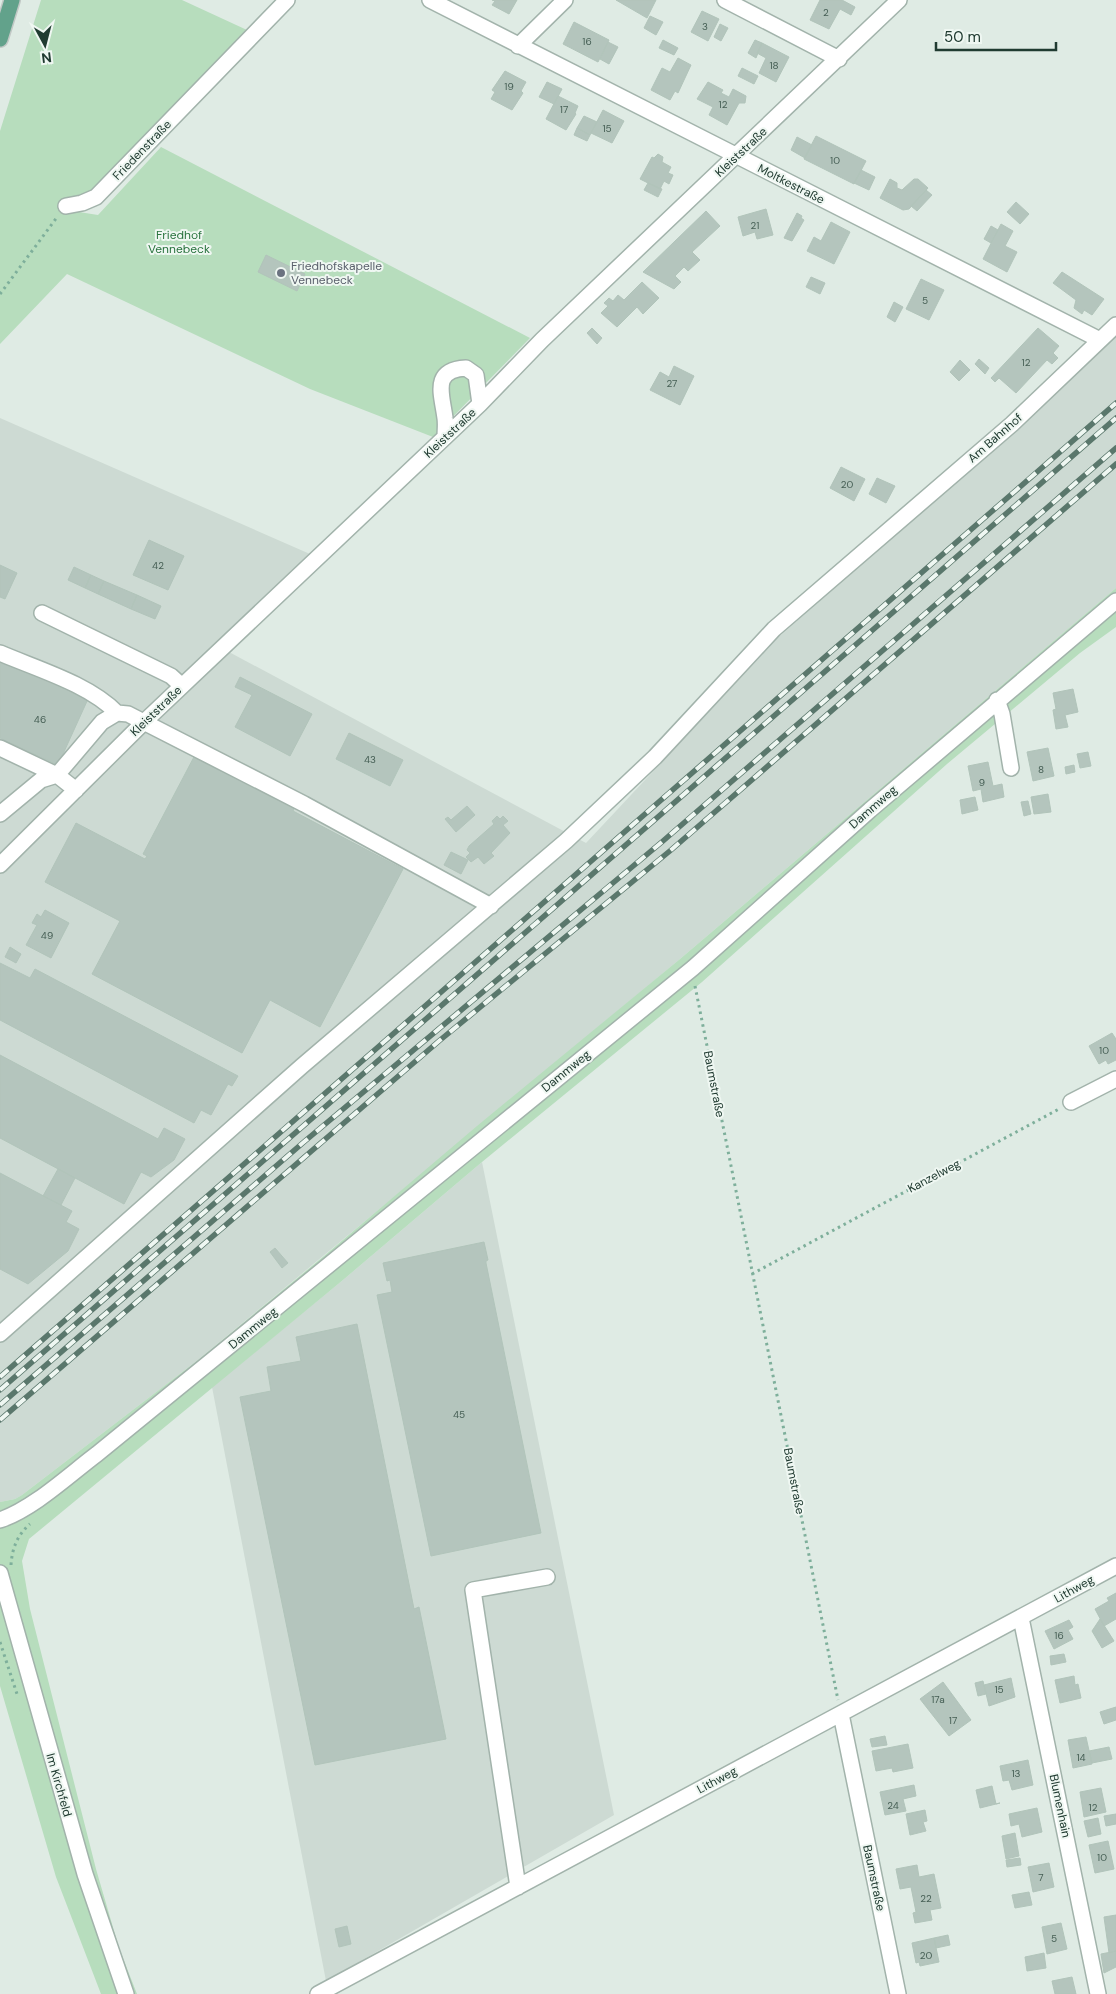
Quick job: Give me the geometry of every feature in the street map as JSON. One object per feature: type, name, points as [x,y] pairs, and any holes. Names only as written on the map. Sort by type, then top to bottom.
[{"type":"main road","points":[[0,39],[12,0]]},
{"type":"street","name":"Friedenstraße","points":[[66,206],[82,203],[96,197],[287,0]]},
{"type":"street","name":"Moltkestraße","points":[[430,0],[1100,340]]},
{"type":"street","points":[[518,46],[565,0]]},
{"type":"street","points":[[725,0],[839,59]]},
{"type":"street","name":"Kleiststraße","points":[[0,865],[144,722],[445,438],[542,340],[899,0]]},
{"type":"street","name":"Am Bahnhof","points":[[0,1334],[302,1066],[566,841],[655,758],[774,629],[1012,424],[1116,325]]},
{"type":"street","points":[[445,438],[445,420],[440,388],[443,377],[454,369],[466,368],[476,376],[480,404]]},
{"type":"street","name":"Dammweg","points":[[0,1520],[29,1505],[97,1454],[693,968],[870,810],[997,700],[1116,601]]},
{"type":"street","points":[[42,613],[171,676],[182,686]]},
{"type":"street","points":[[0,653],[85,690],[107,703],[117,713]]},
{"type":"street","points":[[997,700],[1002,714],[1011,768]]},
{"type":"street","points":[[0,814],[41,780],[57,775],[102,722],[117,713],[128,714],[304,804],[491,906]]},
{"type":"street","points":[[0,748],[57,775],[76,790]]},
{"type":"street","points":[[1071,1102],[1116,1079]]},
{"type":"street","name":"Lithweg","points":[[318,1994],[1116,1566]]},
{"type":"street","name":"Im Kirchfeld","points":[[6,1572],[85,1874],[126,1994]]},
{"type":"street","points":[[518,1887],[473,1590],[547,1577]]},
{"type":"street","name":"Blumenhain","points":[[1021,1618],[1098,1994]]},
{"type":"street","name":"Baumstraße","points":[[840,1714],[898,1994]]},
{"type":"path","points":[[1,293],[66,206]]},
{"type":"path","name":"Baumstraße","points":[[693,968],[840,1714]]},
{"type":"path","name":"Kanzelweg","points":[[752,1274],[1071,1102]]},
{"type":"path","points":[[6,1572],[11,1563],[14,1546],[22,1531],[36,1519]]},
{"type":"path","points":[[0,1642],[19,1703]]},
{"type":"shaded area","points":[[1116,334],[1116,588],[680,959],[198,1360],[22,1495],[15,1499],[0,1502],[0,418],[310,554],[216,645],[586,843],[779,637]]},
{"type":"shaded area","points":[[482,1162],[614,1815],[326,1981],[212,1387],[343,1280]]},
{"type":"green space","name":"Friedhof Vennebeck","points":[[41,0],[182,0],[247,30],[79,212],[98,215],[161,147],[530,338],[433,437],[310,389],[67,274],[0,344],[0,131]]},
{"type":"green space","points":[[1116,588],[1116,627],[1080,653],[947,764],[702,982],[482,1162],[343,1280],[29,1539],[22,1561],[30,1609],[96,1869],[119,1948],[137,1994],[101,1994],[56,1877],[0,1686],[0,1502],[15,1499],[22,1495],[198,1360],[680,959]]},
{"type":"building","points":[[492,0],[517,0],[509,14],[492,5],[495,1]]},
{"type":"building","points":[[616,0],[656,0],[647,18]]},
{"type":"building","points":[[820,0],[842,0],[855,7],[851,15],[840,9],[829,29],[810,20]]},
{"type":"building","points":[[702,11],[719,19],[708,41],[691,32]]},
{"type":"building","points":[[650,16],[663,22],[656,35],[644,28]]},
{"type":"building","points":[[574,22],[609,40],[598,62],[563,44]]},
{"type":"building","points":[[720,24],[728,28],[721,41],[714,37]]},
{"type":"building","points":[[663,40],[678,48],[674,55],[659,48]]},
{"type":"building","points":[[755,40],[762,43],[756,58],[748,53]]},
{"type":"building","points":[[608,42],[618,47],[609,64],[600,59]]},
{"type":"building","points":[[762,43],[789,57],[776,82],[759,73],[766,58],[757,53]]},
{"type":"building","points":[[678,58],[691,65],[678,93],[675,91],[670,100],[651,90],[662,68],[670,72]]},
{"type":"building","points":[[742,68],[758,76],[754,84],[738,76]]},
{"type":"building","points":[[505,71],[526,82],[521,91],[523,93],[512,110],[491,99],[495,92],[492,90]]},
{"type":"building","points":[[547,82],[562,89],[554,104],[539,97]]},
{"type":"building","points":[[708,82],[723,90],[721,93],[729,97],[733,89],[746,96],[745,103],[739,103],[727,125],[709,115],[713,107],[697,99]]},
{"type":"building","points":[[558,96],[578,106],[576,114],[566,130],[546,119]]},
{"type":"building","points":[[603,110],[624,121],[612,143],[591,133]]},
{"type":"building","points":[[584,116],[597,122],[590,135],[577,128]]},
{"type":"building","points":[[577,128],[590,135],[587,141],[574,135]]},
{"type":"building","points":[[816,136],[866,161],[854,184],[804,159]]},
{"type":"building","points":[[797,137],[812,145],[805,158],[791,150]]},
{"type":"building","points":[[658,154],[663,157],[662,162],[671,167],[668,173],[673,175],[669,184],[664,181],[660,189],[640,179],[652,157],[654,158]]},
{"type":"building","points":[[861,170],[875,177],[869,190],[854,183]]},
{"type":"building","points":[[890,179],[897,183],[897,188],[902,190],[914,179],[918,179],[928,188],[909,209],[903,210],[880,198]]},
{"type":"building","points":[[648,183],[662,189],[658,197],[644,190]]},
{"type":"building","points":[[926,190],[932,195],[917,211],[911,206]]},
{"type":"building","points":[[1016,202],[1029,214],[1020,224],[1007,212]]},
{"type":"building","points":[[766,209],[773,235],[757,239],[755,232],[743,236],[738,217]]},
{"type":"building","points":[[706,211],[720,226],[692,252],[700,260],[688,271],[684,267],[675,276],[681,282],[674,289],[643,272]]},
{"type":"building","points":[[797,213],[804,220],[792,241],[784,238]]},
{"type":"building","points":[[831,222],[850,232],[834,264],[807,251],[814,237],[821,241]]},
{"type":"building","points":[[1001,224],[1013,231],[1005,246],[1017,252],[1007,272],[983,259]]},
{"type":"building","points":[[991,226],[998,230],[991,243],[984,239]]},
{"type":"building","name":"Friedhofskapelle Vennebeck","points":[[266,255],[305,274],[297,291],[258,272]]},
{"type":"building","points":[[1062,272],[1104,299],[1092,315],[1084,310],[1082,314],[1074,308],[1076,300],[1053,283]]},
{"type":"building","points":[[811,277],[825,283],[820,294],[806,287]]},
{"type":"building","points":[[921,279],[944,290],[929,320],[906,309]]},
{"type":"building","points":[[642,282],[659,298],[643,314],[637,307],[617,327],[601,313],[608,306],[604,303],[609,298],[613,301],[618,295],[624,300]]},
{"type":"building","points":[[894,302],[903,307],[895,322],[887,317]]},
{"type":"building","points":[[592,328],[602,338],[597,344],[587,333]]},
{"type":"building","points":[[1038,328],[1059,346],[1053,353],[1058,358],[1052,364],[1047,360],[1016,393],[999,378],[995,382],[991,378]]},
{"type":"building","points":[[979,359],[989,368],[985,374],[975,364]]},
{"type":"building","points":[[960,360],[970,370],[959,381],[950,372]]},
{"type":"building","points":[[674,366],[694,376],[680,405],[650,390],[660,372],[669,377]]},
{"type":"building","points":[[841,467],[865,479],[854,501],[830,488]]},
{"type":"building","points":[[877,478],[895,486],[886,503],[869,494]]},
{"type":"building","points":[[149,540],[184,556],[168,590],[133,575]]},
{"type":"building","points":[[0,565],[17,573],[5,599],[0,597]]},
{"type":"building","points":[[74,567],[91,575],[85,588],[68,580]]},
{"type":"building","points":[[91,575],[104,581],[98,594],[85,588]]},
{"type":"building","points":[[104,581],[137,595],[131,609],[98,594]]},
{"type":"building","points":[[137,595],[161,606],[155,619],[131,609]]},
{"type":"building","points":[[0,659],[88,699],[58,765],[0,738]]},
{"type":"building","points":[[240,677],[312,714],[290,756],[235,727],[252,695],[235,687]]},
{"type":"building","points":[[1073,689],[1078,712],[1065,715],[1068,727],[1056,729],[1053,710],[1056,709],[1053,693]]},
{"type":"building","points":[[349,733],[403,760],[390,786],[336,759]]},
{"type":"building","points":[[1048,748],[1054,776],[1033,781],[1027,752]]},
{"type":"building","points":[[1088,752],[1091,766],[1080,768],[1077,754]]},
{"type":"building","points":[[195,755],[295,807],[293,811],[403,869],[320,1027],[270,1000],[242,1053],[92,974],[120,921],[45,882],[76,823],[145,859],[147,856],[143,854]]},
{"type":"building","points":[[988,762],[993,786],[1002,784],[1004,797],[983,802],[981,789],[973,791],[968,766]]},
{"type":"building","points":[[1074,765],[1075,772],[1066,774],[1065,767]]},
{"type":"building","points":[[1048,794],[1051,812],[1034,814],[1031,797]]},
{"type":"building","points":[[975,797],[978,810],[962,814],[960,800]]},
{"type":"building","points":[[1028,801],[1031,814],[1024,816],[1021,802]]},
{"type":"building","points":[[467,806],[475,815],[456,832],[445,819],[448,817],[451,820]]},
{"type":"building","points":[[497,816],[500,819],[503,816],[508,821],[503,825],[510,833],[491,853],[494,856],[484,864],[478,857],[471,862],[466,857],[470,853],[467,850],[469,846],[494,824],[492,821]]},
{"type":"building","points":[[451,852],[468,860],[461,874],[444,865]]},
{"type":"building","points":[[45,910],[69,923],[51,958],[26,945],[37,925],[32,923],[37,914],[41,917]]},
{"type":"building","points":[[10,947],[21,954],[16,963],[5,957]]},
{"type":"building","points":[[0,963],[30,978],[35,969],[238,1076],[232,1086],[228,1084],[211,1115],[201,1110],[194,1123],[0,1020]]},
{"type":"building","points":[[1112,1033],[1116,1039],[1116,1060],[1108,1064],[1106,1060],[1099,1064],[1089,1046]]},
{"type":"building","points":[[0,1055],[158,1139],[164,1128],[185,1139],[174,1160],[151,1177],[141,1172],[124,1204],[0,1138]]},
{"type":"building","points":[[58,1169],[75,1178],[61,1205],[43,1196]]},
{"type":"building","points":[[0,1173],[72,1211],[66,1222],[79,1229],[68,1251],[28,1284],[0,1269]]},
{"type":"building","points":[[484,1242],[488,1260],[486,1263],[541,1533],[431,1556],[377,1295],[392,1292],[390,1280],[387,1281],[383,1263]]},
{"type":"building","points":[[275,1248],[288,1263],[282,1268],[270,1252]]},
{"type":"building","points":[[357,1324],[414,1609],[419,1607],[446,1739],[315,1765],[240,1397],[271,1391],[267,1367],[301,1361],[296,1337]]},
{"type":"building","points":[[1116,1593],[1116,1619],[1104,1626],[1095,1609],[1109,1601],[1107,1598]]},
{"type":"building","points":[[1100,1619],[1114,1641],[1102,1648],[1092,1631]]},
{"type":"building","points":[[1069,1620],[1073,1627],[1068,1630],[1073,1639],[1054,1649],[1045,1631]]},
{"type":"building","points":[[1064,1654],[1066,1662],[1051,1665],[1050,1656]]},
{"type":"building","points":[[1074,1676],[1075,1685],[1078,1684],[1081,1698],[1060,1703],[1055,1680]]},
{"type":"building","points":[[1011,1678],[1015,1697],[989,1706],[984,1685]]},
{"type":"building","points":[[983,1681],[986,1694],[978,1696],[975,1683]]},
{"type":"building","points":[[943,1682],[971,1720],[949,1736],[920,1699]]},
{"type":"building","points":[[1116,1707],[1116,1720],[1104,1724],[1100,1712]]},
{"type":"building","points":[[885,1736],[887,1745],[872,1747],[870,1739]]},
{"type":"building","points":[[1086,1737],[1092,1764],[1073,1768],[1068,1740]]},
{"type":"building","points":[[908,1744],[913,1768],[893,1772],[892,1768],[876,1771],[872,1751]]},
{"type":"building","points":[[1109,1747],[1112,1759],[1092,1763],[1089,1751]]},
{"type":"building","points":[[1028,1760],[1033,1785],[1012,1790],[1009,1780],[1003,1781],[1000,1766]]},
{"type":"building","points":[[914,1785],[916,1796],[903,1799],[906,1811],[885,1815],[880,1792]]},
{"type":"building","points":[[992,1786],[996,1804],[980,1808],[976,1790]]},
{"type":"building","points":[[1101,1788],[1106,1812],[1084,1817],[1080,1792]]},
{"type":"building","points":[[1037,1808],[1042,1832],[1022,1837],[1019,1824],[1011,1826],[1009,1814]]},
{"type":"building","points":[[925,1810],[927,1821],[923,1822],[926,1831],[910,1835],[906,1814]]},
{"type":"building","points":[[1116,1814],[1116,1824],[1106,1826],[1104,1816]]},
{"type":"building","points":[[1098,1818],[1101,1834],[1088,1837],[1084,1821]]},
{"type":"building","points":[[1015,1833],[1019,1856],[1006,1859],[1002,1836]]},
{"type":"building","points":[[1108,1841],[1114,1869],[1095,1873],[1089,1845]]},
{"type":"building","points":[[1020,1858],[1021,1865],[1007,1867],[1006,1860]]},
{"type":"building","points":[[1049,1863],[1054,1887],[1033,1892],[1028,1867]]},
{"type":"building","points":[[917,1865],[919,1877],[934,1874],[941,1908],[930,1910],[932,1920],[915,1923],[913,1913],[916,1912],[911,1887],[900,1889],[896,1869]]},
{"type":"building","points":[[1029,1892],[1032,1905],[1015,1908],[1012,1895]]},
{"type":"building","points":[[1116,1915],[1116,1951],[1109,1953],[1104,1917]]},
{"type":"building","points":[[1061,1923],[1067,1949],[1047,1954],[1042,1927]]},
{"type":"building","points":[[347,1926],[351,1944],[339,1947],[335,1929]]},
{"type":"building","points":[[948,1935],[950,1945],[936,1948],[934,1938]]},
{"type":"building","points":[[934,1938],[939,1962],[920,1966],[919,1962],[916,1963],[912,1943]]},
{"type":"building","points":[[1116,1951],[1116,1967],[1104,1973],[1101,1954]]},
{"type":"building","points":[[1044,1953],[1046,1968],[1027,1971],[1025,1957]]},
{"type":"building","points":[[1072,1977],[1076,1994],[1055,1994],[1052,1981]]},
{"type":"railway","points":[[0,1377],[1116,403]]},
{"type":"railway","points":[[0,1390],[1116,418]]},
{"type":"railway","points":[[0,1405],[305,1141],[663,841],[1116,448]]},
{"type":"railway","points":[[0,1420],[439,1041],[671,850],[1116,464]]},
{"type":"place","name":"Friedhofskapelle Vennebeck","points":[[281,273]]}]
